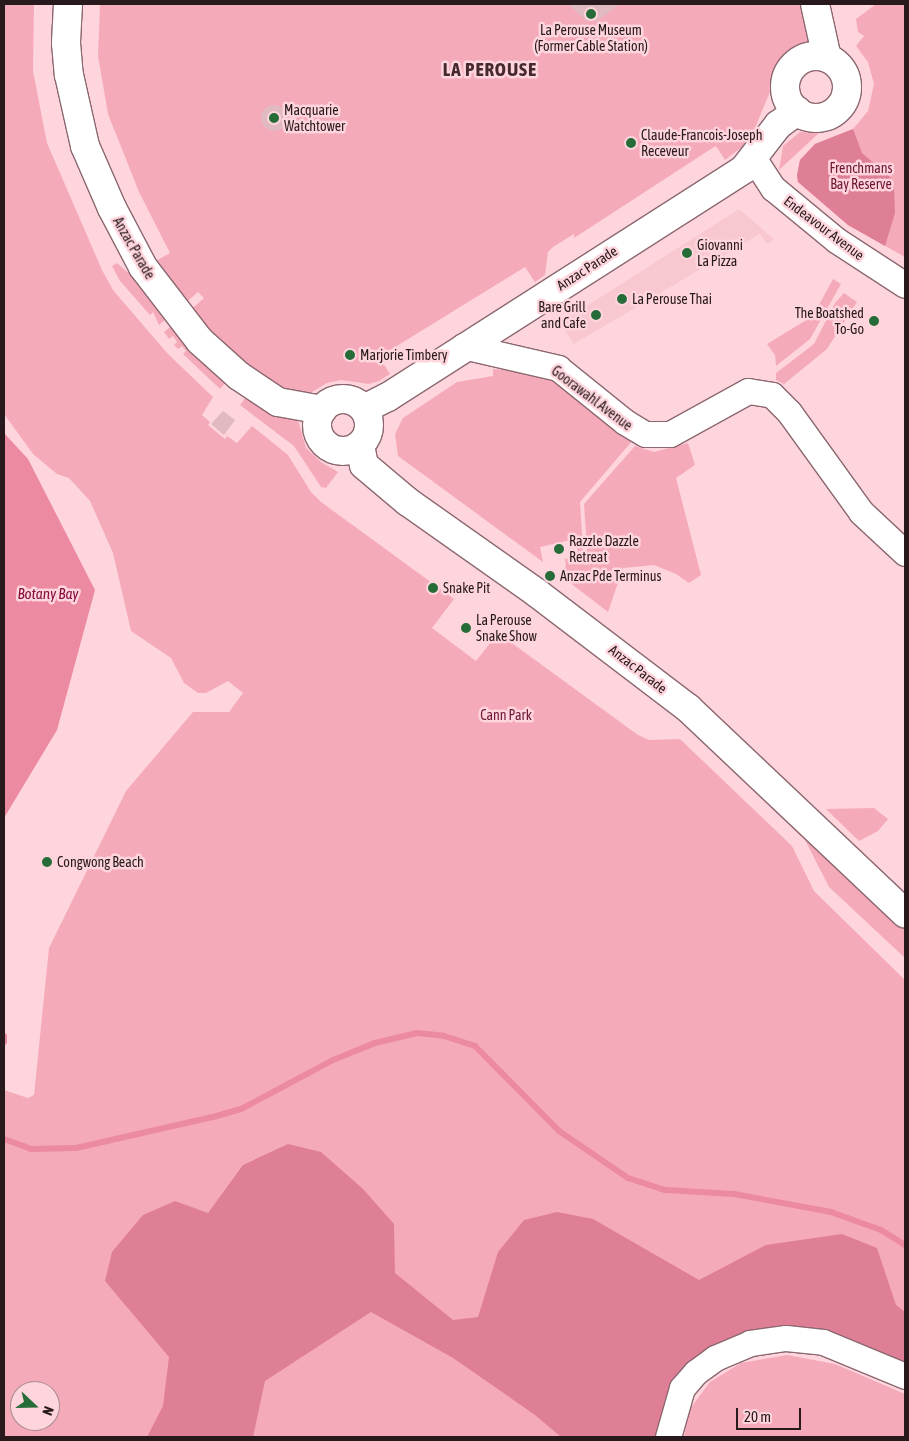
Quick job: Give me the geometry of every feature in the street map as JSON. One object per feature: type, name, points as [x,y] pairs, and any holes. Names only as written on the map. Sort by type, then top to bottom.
[{"type":"main road","name":"Anzac Parade","points":[[68,4],[66,51],[81,130],[106,195],[143,268],[185,323],[239,376],[278,402],[322,410]]},
{"type":"main road","points":[[815,4],[827,58],[845,75],[847,89],[843,103],[824,118],[810,118],[797,111],[786,95],[789,72],[808,57],[827,58]]},
{"type":"main road","name":"Anzac Parade","points":[[364,409],[388,397],[464,346],[737,173],[754,159],[770,134],[797,111]]},
{"type":"main road","points":[[342,399],[354,401],[364,409],[369,428],[360,445],[345,452],[325,445],[317,430],[322,410],[330,402],[342,399]]},
{"type":"main road","name":"Anzac Parade","points":[[360,445],[364,465],[408,502],[537,593],[688,708],[905,913]]},
{"type":"street","name":"Endeavour Avenue","points":[[754,159],[773,188],[836,240],[905,285]]},
{"type":"street","name":"Goorawahl Avenue","points":[[464,346],[558,368],[625,422],[645,434],[670,434],[748,391],[772,395],[790,412],[861,512],[905,553]]},
{"type":"street","points":[[668,1437],[682,1388],[696,1372],[715,1358],[750,1343],[786,1338],[823,1342],[905,1376]]},
{"type":"shaded area","points":[[739,209],[774,239],[767,244],[760,234],[574,344],[560,323]]},
{"type":"green space","name":"Cann Park","points":[[4,4],[34,4],[33,71],[47,143],[102,270],[113,290],[167,353],[213,397],[202,415],[210,422],[208,425],[225,439],[227,436],[237,443],[252,426],[288,455],[311,492],[321,502],[454,599],[432,628],[476,661],[498,633],[638,735],[649,740],[680,739],[792,846],[814,891],[905,980],[905,1367],[831,1335],[729,1341],[661,1437],[4,1437],[4,1090],[28,1098],[34,1095],[49,948],[126,791],[193,712],[229,712],[243,693],[228,681],[206,693],[198,693],[184,683],[171,658],[131,631],[113,553],[90,501],[69,478],[57,474],[33,454],[4,414]]},
{"type":"green space","points":[[100,4],[808,4],[811,43],[793,51],[783,60],[755,128],[742,147],[725,160],[716,146],[574,238],[574,234],[553,247],[548,252],[545,275],[535,282],[525,267],[379,357],[390,374],[379,381],[369,384],[341,380],[327,383],[307,395],[278,394],[186,314],[204,298],[198,292],[180,308],[150,264],[170,253],[139,192],[108,114],[98,56]]},
{"type":"green space","name":"Frenchmans Bay Reserve","points":[[876,4],[905,4],[905,257],[848,225],[798,182],[797,175],[800,160],[815,144],[853,129],[868,111],[874,84],[868,62],[856,46],[864,36],[858,32],[856,19]]},
{"type":"green space","points":[[853,129],[862,153],[890,177],[894,187],[895,213],[885,246],[848,225],[798,182],[797,175],[800,160],[815,144]]},
{"type":"green space","points":[[800,132],[819,133],[779,170],[783,146]]},
{"type":"green space","points":[[117,263],[155,296],[169,317],[159,325],[153,312],[150,315],[120,281],[112,266]]},
{"type":"green space","points":[[833,279],[841,284],[810,339],[776,366],[775,355],[767,344],[813,316]]},
{"type":"green space","points":[[844,293],[857,302],[827,349],[784,384],[776,380],[776,373],[814,344],[835,303]]},
{"type":"green space","points":[[175,323],[229,378],[220,389],[183,354],[186,351],[182,346],[178,349],[174,345],[177,342],[173,336],[169,339],[164,332]]},
{"type":"green space","points":[[493,369],[547,374],[633,440],[580,502],[583,550],[578,552],[575,539],[540,547],[543,562],[398,456],[395,434],[403,418],[457,382],[493,376]]},
{"type":"green space","points":[[249,393],[297,417],[306,448],[321,462],[338,472],[326,488],[321,487],[294,446],[240,405]]},
{"type":"green space","points":[[688,443],[695,465],[676,478],[701,575],[689,583],[676,574],[654,565],[623,568],[608,612],[560,575],[566,566],[565,559],[583,555],[587,549],[584,504],[635,446],[654,452]]},
{"type":"green space","points":[[708,740],[905,928],[905,958],[829,887],[805,840],[705,743]]},
{"type":"green space","points":[[874,808],[888,819],[878,831],[859,841],[826,809]]},
{"type":"green space","points":[[288,1144],[321,1152],[363,1189],[394,1224],[395,1273],[453,1320],[478,1317],[498,1252],[524,1220],[557,1212],[593,1219],[699,1280],[766,1245],[842,1234],[877,1248],[896,1305],[905,1312],[905,1367],[831,1335],[729,1341],[661,1437],[561,1437],[535,1415],[453,1358],[371,1312],[265,1381],[253,1437],[147,1437],[163,1406],[169,1357],[105,1281],[112,1252],[143,1215],[175,1201],[208,1213],[243,1165]]},
{"type":"green space","points":[[787,1355],[835,1364],[905,1394],[905,1437],[684,1437],[689,1410],[710,1382],[741,1363]]},
{"type":"water","name":"Botany Bay","points":[[4,433],[28,459],[95,590],[57,730],[4,818]]},
{"type":"building","name":"La Perouse Museum (Former Cable Station)","points":[[568,4],[620,4],[597,21],[586,21]]},
{"type":"building","name":"Macquarie Watchtower","points":[[274,105],[283,109],[287,118],[283,127],[274,131],[265,127],[261,118],[265,109]]},
{"type":"building","points":[[223,411],[235,420],[224,435],[211,424]]},
{"type":"waterway","points":[[4,1139],[31,1149],[76,1148],[213,1117],[241,1109],[333,1060],[375,1043],[417,1033],[444,1036],[475,1046],[559,1131],[628,1178],[666,1190],[734,1194],[831,1212],[881,1230],[905,1245]]},
{"type":"waterway","points":[[4,1036],[4,1042]]},
{"type":"place","name":"La Perouse Museum (Former Cable Station)","points":[[591,14]]},
{"type":"place","name":"Macquarie Watchtower","points":[[274,118]]},
{"type":"place","name":"Claude-Francois-Joseph Receveur","points":[[631,143]]},
{"type":"place","name":"Giovanni La Pizza","points":[[687,253]]},
{"type":"place","name":"La Perouse Thai","points":[[622,299]]},
{"type":"place","name":"Bare Grill and Cafe","points":[[596,315]]},
{"type":"place","name":"The Boatshed To-Go","points":[[874,321]]},
{"type":"place","name":"Marjorie Timbery","points":[[350,355]]},
{"type":"place","name":"Razzle Dazzle Retreat","points":[[559,549]]},
{"type":"place","name":"Anzac Pde Terminus","points":[[550,576]]},
{"type":"place","name":"Snake Pit","points":[[433,588]]},
{"type":"place","name":"La Perouse Snake Show","points":[[466,628]]},
{"type":"place","name":"Congwong Beach","points":[[47,862]]},
{"type":"district","name":"LA PEROUSE","points":[[490,70]]}]
